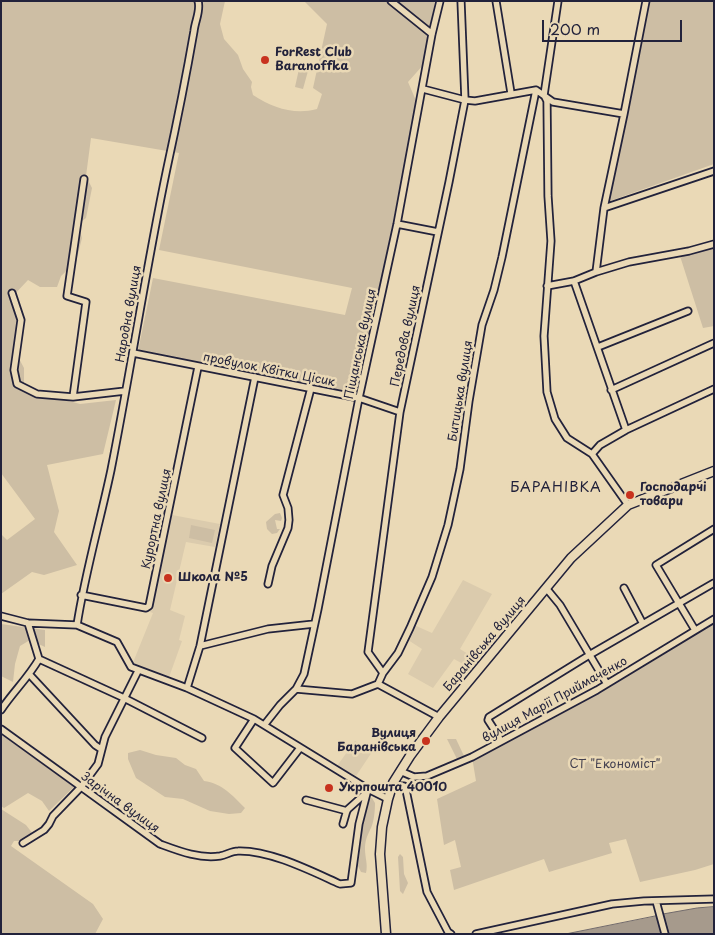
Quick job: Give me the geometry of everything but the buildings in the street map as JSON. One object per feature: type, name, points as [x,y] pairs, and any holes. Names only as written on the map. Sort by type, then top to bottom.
[{"type":"main road","name":"Баранівська вулиця","points":[[386,934],[380,854],[382,827],[391,789],[400,771],[439,716],[572,558],[628,505],[714,471]]},
{"type":"street","points":[[391,1],[432,34]]},
{"type":"street","name":"Піщанська вулиця","points":[[296,689],[304,674],[331,546],[397,224],[432,34],[440,1]]},
{"type":"street","name":"Передова вулиця","points":[[383,672],[368,652],[400,412],[449,182],[464,100],[460,1]]},
{"type":"street","points":[[496,1],[511,93]]},
{"type":"street","points":[[558,1],[544,96],[547,101],[548,196],[551,241],[544,336],[547,392],[555,419],[567,438],[592,454],[628,505]]},
{"type":"street","points":[[596,272],[604,208],[646,1]]},
{"type":"street","name":"Народна вулиця","points":[[77,625],[81,595],[111,469],[150,250],[182,101],[199,4]]},
{"type":"street","points":[[423,88],[475,102],[511,93],[536,90],[553,102],[624,114]]},
{"type":"street","name":"Битицька вулиця","points":[[378,684],[383,672],[398,653],[410,628],[432,577],[448,526],[460,469],[482,325],[494,290],[502,257],[536,90]]},
{"type":"street","points":[[604,208],[714,170]]},
{"type":"street","points":[[73,397],[86,302],[67,296],[84,179]]},
{"type":"street","points":[[397,224],[438,232]]},
{"type":"street","points":[[547,286],[574,281],[628,262],[689,251],[714,244]]},
{"type":"street","points":[[574,281],[598,347],[610,390],[626,430]]},
{"type":"street","points":[[12,293],[21,320],[14,370],[17,384],[38,394],[73,397],[125,391]]},
{"type":"street","points":[[598,347],[688,311]]},
{"type":"street","points":[[610,390],[714,343]]},
{"type":"street","name":"провулок Квітки Цісик","points":[[133,353],[360,398],[400,412]]},
{"type":"street","name":"Курортна вулиця","points":[[81,595],[146,608],[149,606],[198,367]]},
{"type":"street","points":[[187,688],[200,646],[255,377]]},
{"type":"street","points":[[268,584],[272,566],[288,528],[288,508],[284,495],[311,388]]},
{"type":"street","points":[[592,454],[600,445],[626,430],[714,389]]},
{"type":"street","points":[[695,630],[656,565],[714,529]]},
{"type":"street","points":[[500,742],[499,737],[488,720],[489,717],[590,654],[714,583]]},
{"type":"street","points":[[546,588],[560,605],[607,684]]},
{"type":"street","points":[[624,588],[643,624]]},
{"type":"street","points":[[1,616],[28,623],[77,625],[117,642],[131,667],[187,688],[265,724],[367,791],[388,799]]},
{"type":"street","name":"вулиця Марії Приймаченко","points":[[400,771],[414,777],[427,776],[472,757],[607,684],[714,619]]},
{"type":"street","points":[[1,710],[22,682],[30,675],[39,659],[28,623]]},
{"type":"street","points":[[200,646],[268,629],[314,624]]},
{"type":"street","points":[[39,659],[124,698],[202,738]]},
{"type":"street","points":[[23,843],[44,830],[98,764],[101,749],[111,723],[138,671]]},
{"type":"street","points":[[30,675],[95,745],[101,749]]},
{"type":"street","points":[[265,724],[280,704],[296,689],[352,694],[378,684],[439,716]]},
{"type":"street","points":[[254,719],[235,748],[273,783],[300,748]]},
{"type":"street","name":"Зарічна вулиця","points":[[1,729],[160,844],[181,852],[202,856],[220,856],[237,851],[271,856],[340,884],[351,882],[359,824],[367,791]]},
{"type":"street","points":[[400,771],[427,892],[437,913],[451,934]]},
{"type":"street","points":[[391,789],[396,786],[404,786]]},
{"type":"street","points":[[343,824],[346,811],[367,791]]},
{"type":"street","points":[[306,800],[346,811]]},
{"type":"street","points":[[476,934],[612,904],[714,899]]},
{"type":"street","points":[[656,901],[665,934]]},
{"type":"shaded area","name":"Школа №5","points":[[172,515],[220,524],[215,547],[186,542],[170,610],[185,616],[179,640],[182,641],[168,680],[132,665],[153,613],[150,612]]},
{"type":"shaded area","points":[[463,580],[492,594],[460,649],[481,662],[474,670],[454,659],[433,688],[408,674],[422,649],[408,640],[414,625],[432,633]]},
{"type":"shaded area","points":[[355,741],[372,752],[356,776],[337,766]]},
{"type":"shaded area","points":[[714,907],[714,934],[669,934],[663,914]]},
{"type":"shaded area","points":[[657,916],[662,934],[566,934]]},
{"type":"green space","points":[[1,1],[225,1],[220,24],[224,39],[238,55],[243,69],[252,82],[253,95],[276,107],[292,111],[308,111],[317,109],[322,94],[313,88],[327,24],[304,1],[435,1],[424,64],[408,82],[417,103],[358,386],[350,393],[138,351],[153,278],[345,315],[352,288],[159,250],[179,153],[91,138],[86,176],[92,188],[86,218],[78,224],[82,238],[76,262],[61,276],[57,287],[40,287],[28,280],[12,297],[20,321],[16,353],[24,368],[24,389],[80,404],[116,400],[103,454],[47,465],[59,511],[54,532],[77,565],[44,575],[32,572],[1,594],[1,534],[7,540],[35,519],[1,473]]},
{"type":"green space","points":[[648,1],[714,1],[714,164],[607,202]]},
{"type":"green space","points":[[299,69],[308,71],[303,89],[295,87]]},
{"type":"green space","points":[[714,246],[714,326],[703,328],[680,256]]},
{"type":"green space","points":[[280,513],[281,521],[275,520],[277,529],[280,529],[277,533],[272,534],[267,529],[266,522],[275,514]]},
{"type":"green space","points":[[191,525],[215,530],[212,543],[189,538]]},
{"type":"green space","name":"СТ \"Економіст\"","points":[[714,619],[714,864],[640,882],[626,839],[609,843],[612,853],[549,872],[544,859],[454,890],[450,870],[461,867],[455,840],[444,845],[437,799],[476,781],[472,757],[521,732]]},
{"type":"green space","points":[[1,624],[45,630],[45,647],[30,640],[20,646],[13,682],[1,676]]},
{"type":"green space","points":[[1,733],[74,787],[49,811],[42,801],[28,793],[4,808],[1,806]]},
{"type":"green space","points":[[447,739],[456,739],[464,756],[457,759]]},
{"type":"green space","points":[[140,750],[176,758],[185,765],[196,769],[204,781],[222,787],[245,808],[241,813],[229,814],[210,811],[183,799],[165,797],[136,778],[128,759],[128,753]]},
{"type":"green space","points":[[368,797],[372,798],[375,806],[374,817],[365,844],[366,873],[361,872],[358,866],[364,814]]},
{"type":"green space","points":[[1,809],[26,825],[33,834],[22,841],[14,841],[11,846],[93,904],[103,919],[95,934],[1,934]]},
{"type":"green space","points":[[400,854],[403,857],[404,874],[408,883],[403,894],[400,891],[398,857]]},
{"type":"place","name":"ForRest Club Baranoffka","points":[[265,60]]},
{"type":"place","name":"Господарчі товари","points":[[630,495]]},
{"type":"place","name":"Школа №5","points":[[168,578]]},
{"type":"place","name":"Вулиця Баранівська","points":[[426,741]]},
{"type":"place","name":"Укрпошта 40010","points":[[329,788]]},
{"type":"district","name":"БАРАНІВКА","points":[[556,488]]}]
